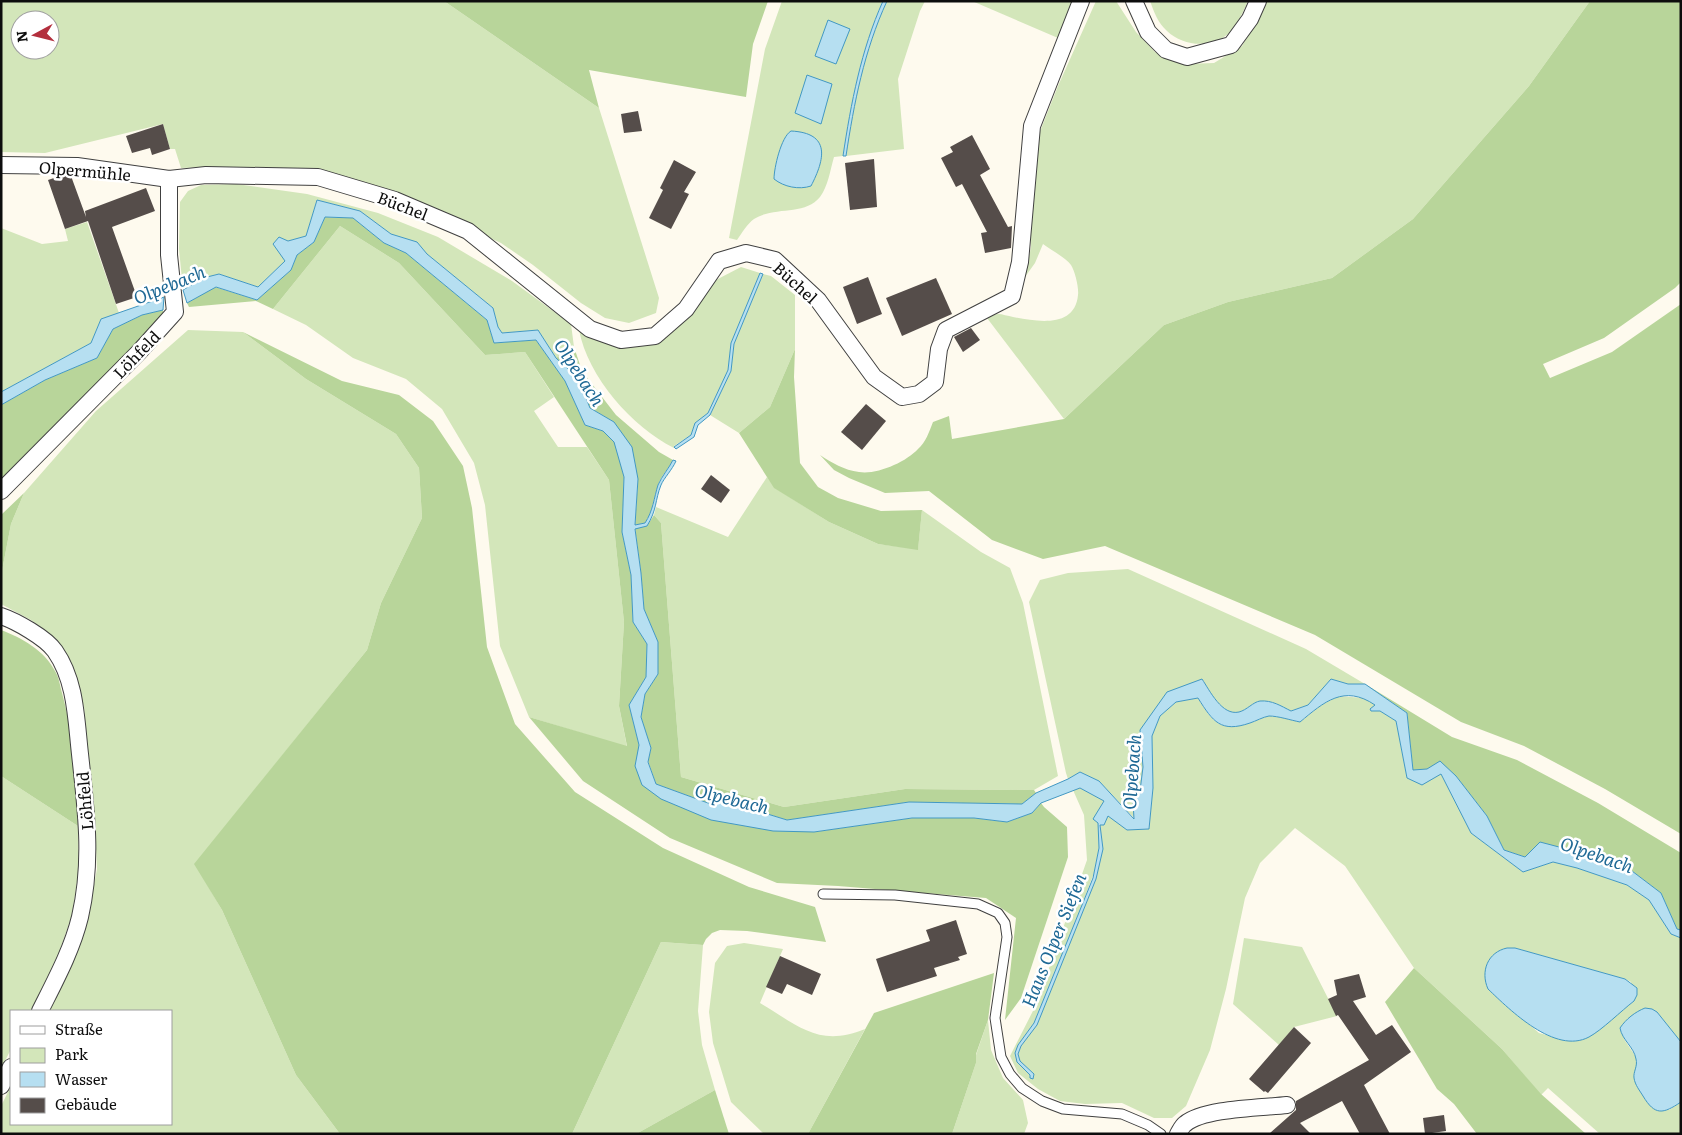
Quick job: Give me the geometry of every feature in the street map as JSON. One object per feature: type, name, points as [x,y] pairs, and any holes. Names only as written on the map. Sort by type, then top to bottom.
[{"type":"street","name":"Büchel","points":[[169,179],[206,176],[318,177],[395,200],[468,231],[590,329],[621,340],[655,336],[686,309],[720,261],[746,253],[775,260],[818,300],[874,377],[902,398],[919,394],[934,382],[939,349],[946,330],[1012,296],[1020,262],[1032,126],[1081,1]]},
{"type":"street","points":[[1134,1],[1148,32],[1166,50],[1187,58],[1231,45],[1250,19],[1258,1]]},
{"type":"street","name":"Olpermühle","points":[[1,165],[77,166],[169,179]]},
{"type":"street","name":"Löhfeld","points":[[1,491],[139,352],[176,312],[169,255],[169,179]]},
{"type":"street","name":"Löhfeld","points":[[1,616],[31,631],[54,650],[67,674],[74,700],[88,828],[87,869],[80,917],[62,967],[40,1010]]},
{"type":"street","points":[[1,1086],[10,1069]]},
{"type":"street","points":[[1178,1134],[1184,1124],[1198,1117],[1218,1111],[1287,1105]]},
{"type":"lane","points":[[823,894],[894,895],[978,904],[998,913],[1005,923],[1007,937],[995,1018],[1001,1056],[1010,1074],[1022,1088],[1042,1101],[1063,1109],[1122,1114],[1148,1124],[1161,1134]]},
{"type":"green space","points":[[1,1],[444,1],[599,108],[659,298],[656,313],[629,323],[605,318],[581,303],[533,265],[501,243],[432,212],[368,190],[208,167],[181,168],[175,149],[170,149],[163,124],[45,153],[1,152]]},
{"type":"green space","points":[[444,1],[768,1],[753,44],[746,97],[589,70],[599,108]]},
{"type":"green space","points":[[782,1],[883,1],[869,38],[858,77],[843,156],[834,157],[823,193],[814,203],[806,207],[762,215],[754,219],[737,240],[729,238],[765,49]]},
{"type":"green space","points":[[887,1],[925,1],[898,79],[904,149],[846,156],[866,58]]},
{"type":"green space","points":[[972,1],[1074,1],[1058,38]]},
{"type":"green space","points":[[1096,1],[1116,1],[1136,32],[1155,52],[1186,64],[1214,63],[1242,46],[1265,1],[1590,1],[1529,86],[1413,219],[1332,278],[1228,302],[1164,325],[1064,419],[987,318],[998,314],[1023,319],[1054,320],[1063,318],[1075,306],[1078,288],[1071,265],[1043,244],[1035,263],[1025,277],[1031,247],[1031,184],[1035,144],[1058,86]]},
{"type":"green space","points":[[1150,1],[1248,1],[1237,23],[1228,34],[1213,42],[1197,44],[1181,40],[1167,31],[1159,21]]},
{"type":"green space","points":[[1590,1],[1681,1],[1681,282],[1604,338],[1543,364],[1550,378],[1612,352],[1681,304],[1681,834],[1605,789],[1524,746],[1461,722],[1315,635],[1105,546],[1043,559],[992,540],[929,491],[885,493],[834,470],[820,455],[848,470],[874,472],[899,463],[913,454],[925,440],[933,422],[949,416],[952,439],[1064,419],[1164,325],[1228,302],[1332,278],[1413,219],[1529,86]]},
{"type":"green space","points":[[236,184],[307,194],[378,213],[438,237],[512,281],[571,324],[574,347],[556,358],[538,330],[502,333],[498,327],[493,308],[427,254],[416,242],[391,234],[360,211],[317,200],[306,236],[288,241],[285,261],[258,287],[219,274],[203,278],[183,290],[179,249],[180,202],[188,191],[201,185]]},
{"type":"green space","points":[[325,217],[353,218],[384,243],[406,253],[487,320],[494,343],[536,340],[565,381],[585,425],[603,431],[615,442],[624,477],[622,532],[631,575],[633,622],[647,644],[646,677],[629,705],[639,745],[642,785],[814,832],[912,818],[974,818],[1007,822],[1032,813],[1041,803],[1067,827],[1068,857],[1021,998],[1005,1020],[1016,918],[986,898],[777,883],[670,838],[583,781],[529,717],[627,746],[619,706],[624,622],[609,480],[525,352],[485,355],[399,263],[340,226],[273,309],[256,301],[189,307],[187,303],[215,287],[257,300],[291,270],[297,255],[314,242]]},
{"type":"green space","points":[[87,222],[119,313],[101,319],[91,343],[1,392],[1,228],[42,244],[68,241],[65,229]]},
{"type":"green space","points":[[340,226],[399,263],[485,355],[525,352],[554,397],[534,411],[558,447],[587,447],[609,480],[624,622],[619,706],[627,747],[529,717],[500,646],[485,505],[474,463],[442,409],[406,379],[353,358],[306,325],[273,309]]},
{"type":"green space","points":[[741,267],[760,273],[731,343],[728,370],[708,413],[695,423],[691,435],[674,446],[674,448],[658,439],[643,427],[614,399],[592,365],[584,348],[579,330],[590,338],[628,344],[650,342],[714,281]]},
{"type":"green space","points":[[763,274],[771,276],[795,295],[795,349],[770,407],[739,433],[710,415],[731,371],[734,344]]},
{"type":"green space","points":[[163,310],[163,313],[149,330],[1,480],[1,405],[45,380],[97,358],[113,329],[142,315]]},
{"type":"green space","points":[[188,330],[243,332],[306,379],[396,434],[419,468],[422,518],[381,603],[367,650],[195,864],[222,910],[296,1075],[340,1134],[1,1134],[1,1106],[10,1088],[10,1125],[172,1125],[172,1010],[50,1010],[70,970],[87,920],[97,869],[84,707],[72,665],[58,641],[31,620],[1,604],[1,576],[11,524],[24,493],[96,411]]},
{"type":"green space","points":[[243,332],[342,381],[399,395],[433,421],[463,466],[472,508],[487,647],[515,724],[575,792],[663,848],[749,887],[815,907],[826,942],[747,931],[720,930],[712,933],[703,945],[661,942],[572,1134],[340,1134],[296,1075],[222,910],[194,864],[367,650],[381,603],[422,518],[419,468],[396,434],[306,379]]},
{"type":"green space","points":[[574,347],[582,371],[616,415],[659,452],[673,460],[659,482],[652,509],[645,523],[635,525],[638,479],[614,422],[590,408],[578,378],[556,358]]},
{"type":"green space","points":[[795,349],[794,377],[800,463],[818,487],[838,498],[881,511],[922,510],[918,550],[878,544],[829,522],[774,488],[739,433],[770,407]]},
{"type":"green space","points":[[767,477],[775,488],[829,522],[878,544],[918,549],[922,510],[981,552],[1010,568],[1023,603],[1058,776],[1034,790],[905,789],[784,807],[681,777],[661,523],[654,515],[656,507],[728,537]]},
{"type":"green space","points":[[24,493],[11,524],[1,576],[1,515]]},
{"type":"green space","points":[[654,515],[661,523],[681,777],[784,807],[905,789],[1034,790],[1036,793],[1022,804],[909,802],[787,820],[722,800],[708,803],[656,784],[648,761],[651,748],[641,717],[645,694],[658,674],[658,642],[644,609],[635,528],[647,526]]},
{"type":"green space","points":[[1128,569],[1306,649],[1365,684],[1348,684],[1331,679],[1308,705],[1290,711],[1272,702],[1260,701],[1242,711],[1233,712],[1227,710],[1217,701],[1202,679],[1140,730],[1143,767],[1140,791],[1133,801],[1135,819],[1099,781],[1080,772],[1068,779],[1029,602],[1040,580],[1068,573]]},
{"type":"green space","points":[[1,630],[17,637],[39,651],[58,676],[72,742],[78,826],[1,776]]},
{"type":"green space","points":[[1365,684],[1452,737],[1517,760],[1598,803],[1681,853],[1681,930],[1677,929],[1661,893],[1632,871],[1525,857],[1504,850],[1487,816],[1456,776],[1427,769],[1413,771],[1407,713]]},
{"type":"green space","points":[[1338,696],[1364,698],[1396,721],[1407,778],[1441,774],[1471,833],[1523,872],[1553,862],[1627,885],[1649,900],[1671,934],[1681,938],[1681,1042],[1657,1012],[1624,1039],[1636,1057],[1637,1065],[1634,1076],[1638,1088],[1669,1110],[1681,1102],[1681,1134],[1600,1134],[1548,1088],[1541,1095],[1502,1049],[1414,968],[1345,866],[1295,828],[1260,863],[1245,898],[1226,989],[1210,1050],[1186,1106],[1172,1118],[1154,1118],[1122,1103],[1085,1104],[1060,1101],[1038,1089],[1018,1073],[1010,1056],[1036,1005],[1087,860],[1084,815],[1073,790],[1080,788],[1105,801],[1098,823],[1099,848],[1094,873],[1103,849],[1100,825],[1108,815],[1127,830],[1149,829],[1153,788],[1152,736],[1160,716],[1176,702],[1198,698],[1213,719],[1224,726],[1232,727],[1269,716],[1300,722],[1320,706]],"holes":[[[1080,909],[1037,1024],[1021,1046],[1018,1054],[1020,1061],[1034,1074],[1033,1079],[1017,1062],[1018,1045],[1034,1023]],[[1515,948],[1631,982],[1634,1001],[1589,1037],[1565,1040],[1539,1033],[1488,988]]]},
{"type":"green space","points":[[1,776],[78,826],[79,868],[72,915],[55,964],[32,1010],[10,1010],[10,1051],[1,1069]]},
{"type":"green space","points":[[1244,938],[1302,947],[1337,1016],[1294,1027],[1279,1045],[1233,1004]]},
{"type":"green space","points":[[661,942],[703,945],[698,1011],[702,1045],[715,1090],[636,1134],[572,1134]]},
{"type":"green space","points":[[744,943],[783,949],[760,1003],[798,1026],[822,1035],[835,1036],[865,1029],[808,1134],[764,1134],[731,1102],[713,1043],[709,1012],[715,963],[727,946]]},
{"type":"green space","points":[[1414,968],[1502,1049],[1541,1094],[1586,1134],[1477,1134],[1454,1104],[1437,1089],[1385,1002]]},
{"type":"green space","points":[[994,973],[988,1020],[976,1054],[976,1063],[952,1134],[808,1134],[874,1013]]},
{"type":"green space","points":[[988,1020],[991,1050],[1003,1078],[1023,1100],[1028,1123],[1024,1134],[952,1134],[976,1063],[976,1055]]},
{"type":"green space","points":[[715,1090],[729,1134],[636,1134]]},
{"type":"water","points":[[883,1],[887,1],[866,58],[856,97],[846,156],[843,156],[858,77],[869,38]]},
{"type":"water","points":[[828,20],[850,29],[836,64],[815,56]]},
{"type":"water","points":[[807,75],[832,84],[821,124],[795,113]]},
{"type":"water","points":[[791,131],[804,133],[819,142],[821,157],[811,186],[802,188],[792,187],[774,179],[781,146],[787,134]]},
{"type":"water","points":[[317,200],[360,211],[391,234],[417,242],[427,254],[493,308],[498,327],[502,333],[538,330],[556,358],[578,378],[590,408],[614,422],[632,447],[638,479],[635,525],[645,523],[652,509],[658,485],[673,460],[676,461],[661,485],[653,515],[647,526],[635,529],[644,609],[658,642],[658,674],[645,694],[641,717],[651,748],[648,762],[656,784],[708,803],[722,800],[787,820],[909,802],[1022,804],[1036,793],[1080,772],[1099,781],[1134,819],[1133,801],[1140,791],[1143,767],[1140,730],[1167,692],[1202,679],[1217,702],[1227,710],[1239,712],[1257,702],[1268,701],[1291,711],[1308,705],[1331,679],[1348,684],[1365,684],[1407,713],[1413,770],[1427,769],[1440,761],[1456,776],[1487,816],[1504,850],[1525,857],[1540,842],[1582,853],[1632,871],[1661,893],[1677,929],[1681,930],[1681,938],[1671,934],[1649,900],[1627,885],[1553,862],[1523,872],[1471,833],[1441,774],[1422,785],[1407,778],[1396,721],[1380,711],[1371,711],[1370,709],[1375,705],[1364,699],[1354,696],[1335,698],[1317,708],[1300,722],[1269,716],[1232,727],[1225,726],[1213,719],[1198,698],[1176,702],[1160,716],[1152,736],[1153,788],[1149,829],[1127,830],[1108,816],[1104,825],[1100,825],[1103,849],[1096,879],[1037,1025],[1021,1046],[1018,1054],[1020,1061],[1034,1074],[1033,1079],[1030,1078],[1030,1075],[1017,1062],[1015,1053],[1018,1045],[1034,1023],[1093,878],[1099,848],[1098,823],[1093,819],[1104,801],[1080,788],[1041,803],[1032,813],[1007,822],[974,818],[912,818],[814,832],[773,831],[711,820],[661,799],[642,785],[635,766],[639,745],[629,705],[646,677],[647,644],[633,622],[631,575],[622,532],[624,477],[614,442],[603,431],[585,425],[565,381],[536,340],[494,343],[487,320],[406,253],[384,243],[353,218],[325,217],[314,242],[297,255],[291,270],[257,300],[216,287],[187,303],[183,290],[203,278],[219,274],[258,287],[285,261],[273,244],[279,237],[288,241],[306,236]]},
{"type":"water","points":[[760,273],[763,274],[734,344],[731,371],[710,415],[698,425],[694,437],[676,449],[674,447],[691,435],[695,423],[708,413],[728,370],[731,343]]},
{"type":"water","points":[[164,297],[163,310],[142,315],[113,329],[97,358],[45,380],[1,405],[1,392],[91,343],[101,319]]},
{"type":"water","points":[[1515,948],[1625,979],[1637,988],[1637,995],[1634,1001],[1589,1037],[1576,1041],[1562,1040],[1548,1035],[1534,1028],[1508,1008],[1488,989],[1485,976],[1487,963],[1500,950]]},
{"type":"water","points":[[1645,1008],[1657,1012],[1681,1042],[1681,1102],[1664,1111],[1651,1107],[1636,1085],[1634,1078],[1635,1055],[1620,1028],[1631,1016]]},
{"type":"building","points":[[638,111],[642,131],[624,133],[621,114]]},
{"type":"building","points":[[163,124],[170,149],[152,155],[150,148],[132,153],[126,136]]},
{"type":"building","points":[[972,135],[990,169],[980,175],[1008,227],[1012,226],[1011,248],[985,253],[981,233],[987,232],[962,184],[956,187],[941,158],[953,152],[950,147]]},
{"type":"building","points":[[874,159],[877,207],[850,210],[845,163]]},
{"type":"building","points":[[674,160],[696,172],[684,192],[689,194],[671,229],[649,218],[663,190],[660,188]]},
{"type":"building","points":[[60,176],[71,176],[86,217],[85,211],[146,188],[155,211],[112,227],[137,297],[116,304],[88,221],[65,229],[48,180]]},
{"type":"building","points":[[868,277],[882,314],[857,324],[843,287]]},
{"type":"building","points":[[936,278],[952,314],[902,336],[886,298]]},
{"type":"building","points":[[971,328],[980,340],[963,352],[954,337]]},
{"type":"building","points":[[866,404],[886,421],[862,450],[841,432]]},
{"type":"building","points":[[711,475],[730,490],[721,503],[701,489]]},
{"type":"building","points":[[956,920],[967,954],[958,957],[960,960],[934,968],[937,976],[887,992],[876,959],[930,941],[926,930]]},
{"type":"building","points":[[780,956],[821,974],[812,995],[787,984],[782,994],[766,987]]},
{"type":"building","points":[[1359,974],[1366,997],[1353,1001],[1376,1035],[1392,1025],[1411,1052],[1364,1085],[1390,1134],[1360,1134],[1342,1101],[1300,1123],[1311,1134],[1269,1134],[1296,1110],[1296,1101],[1369,1060],[1338,1015],[1336,1016],[1328,999],[1337,995],[1334,980]]},
{"type":"building","points":[[1294,1027],[1311,1043],[1268,1093],[1264,1092],[1249,1079]]},
{"type":"building","points":[[1444,1115],[1446,1131],[1425,1134],[1423,1118]]},
{"type":"water label","name":"Olpebach","points":[[169,284]]},
{"type":"water label","name":"Olpebach","points":[[580,372]]},
{"type":"water label","name":"Olpebach","points":[[1131,772]]},
{"type":"water label","name":"Olpebach","points":[[732,798]]},
{"type":"water label","name":"Olpebach","points":[[1597,854]]},
{"type":"water label","name":"Haus Olper Siefen","points":[[1053,940]]}]
